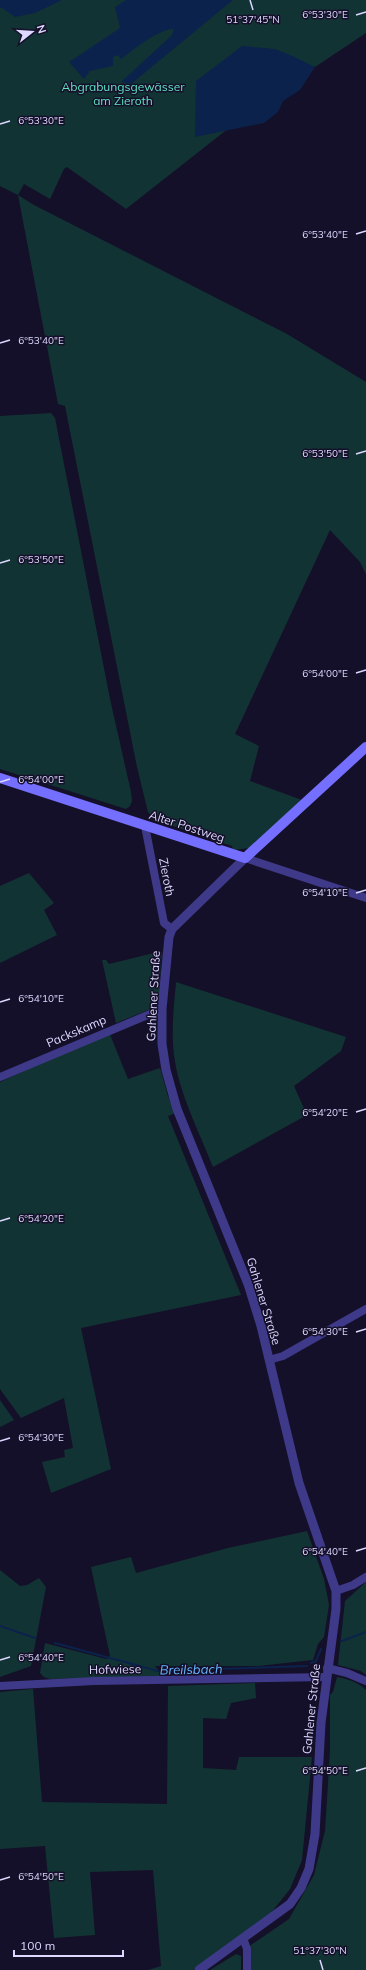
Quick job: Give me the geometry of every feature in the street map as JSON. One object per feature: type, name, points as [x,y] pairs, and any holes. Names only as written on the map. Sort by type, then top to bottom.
[{"type":"main road","points":[[245,858],[366,747]]},
{"type":"main road","name":"Alter Postweg","points":[[0,778],[245,858]]},
{"type":"street","name":"Zieroth","points":[[144,826],[164,923],[172,929]]},
{"type":"street","name":"Alter Postweg","points":[[245,858],[366,898]]},
{"type":"street","points":[[172,929],[245,858]]},
{"type":"street","name":"Gahlener Straße","points":[[172,929],[169,937],[162,1009],[162,1044],[168,1076],[177,1109],[248,1284],[269,1360],[299,1483],[336,1591],[336,1609],[326,1672],[321,1726],[315,1834],[309,1869],[301,1888],[290,1904],[199,1970]]},
{"type":"street","name":"Packskamp","points":[[0,1077],[162,1009]]},
{"type":"street","name":"Gahlener Straße","points":[[269,1360],[283,1356],[366,1309]]},
{"type":"street","points":[[336,1591],[353,1585],[366,1576]]},
{"type":"street","name":"Hofwiese","points":[[0,1686],[326,1672],[347,1673],[366,1681]]},
{"type":"street","points":[[243,1938],[247,1949],[247,1970]]},
{"type":"green space","name":"Abgrabungsgewässer am Zieroth","points":[[0,0],[366,0],[366,33],[315,67],[309,65],[126,209],[67,167],[64,169],[50,199],[24,184],[18,195],[0,186]]},
{"type":"green space","points":[[18,195],[34,205],[287,334],[366,382],[366,574],[360,562],[330,530],[235,734],[259,746],[250,781],[302,800],[249,848],[233,850],[232,846],[155,820],[148,812],[137,767],[65,406],[58,404]]},
{"type":"green space","points":[[51,413],[55,418],[110,699],[131,792],[132,801],[130,806],[126,809],[0,769],[0,416]]},
{"type":"green space","points":[[29,873],[54,903],[44,910],[57,935],[0,963],[0,886]]},
{"type":"green space","points":[[162,952],[158,1006],[116,1023],[102,960],[106,960],[109,964]]},
{"type":"green space","points":[[176,982],[346,1037],[341,1051],[294,1086],[307,1115],[213,1167],[180,1084],[174,1055],[173,1018]]},
{"type":"green space","points":[[109,1032],[128,1079],[160,1068],[168,1096],[176,1113],[168,1116],[241,1295],[81,1328],[111,1469],[51,1493],[42,1462],[65,1457],[64,1450],[73,1448],[64,1398],[21,1418],[0,1389],[0,1082]]},
{"type":"green space","points":[[0,1400],[14,1420],[0,1427]]},
{"type":"green space","points":[[307,1531],[324,1579],[329,1605],[324,1637],[318,1644],[313,1660],[258,1666],[155,1666],[164,1677],[50,1679],[44,1677],[40,1673],[45,1643],[106,1659],[110,1656],[91,1567],[131,1557],[136,1573],[228,1548]]},
{"type":"green space","points":[[0,1570],[20,1586],[27,1585],[39,1578],[46,1587],[31,1666],[0,1677]]},
{"type":"green space","points":[[366,1582],[366,1675],[361,1671],[338,1665],[345,1601]]},
{"type":"green space","points":[[337,1677],[353,1681],[366,1690],[366,1970],[249,1970],[248,1947],[289,1919],[314,1875],[325,1831],[330,1751],[330,1695],[333,1692]]},
{"type":"green space","points":[[255,1683],[256,1698],[231,1703],[226,1719],[203,1718],[203,1768],[236,1770],[239,1757],[312,1757],[302,1860],[290,1889],[271,1913],[193,1970],[148,1970],[161,1966],[153,1870],[90,1872],[95,1935],[54,1938],[45,1846],[0,1849],[0,1692],[33,1689],[42,1802],[167,1804],[168,1686]]},
{"type":"green space","points":[[236,1954],[241,1956],[241,1970],[210,1970]]},
{"type":"water","points":[[0,0],[62,0],[35,13],[15,17],[0,8]]},
{"type":"water","points":[[126,0],[233,0],[131,84],[121,82],[171,36],[173,29],[161,32],[154,36],[121,59],[118,55],[113,57],[113,66],[90,71],[84,79],[69,62],[120,28],[115,7]]},
{"type":"water","points":[[242,46],[275,49],[315,67],[300,90],[283,101],[278,112],[264,123],[195,137],[196,81]]},
{"type":"waterway","name":"Breilsbach","points":[[0,1626],[35,1638]]},
{"type":"waterway","name":"Breilsbach","points":[[342,1641],[366,1632]]},
{"type":"waterway","name":"Breilsbach","points":[[55,1643],[158,1671],[307,1666]]},
{"type":"waterway","name":"Breilsbach","points":[[311,1663],[316,1661],[321,1649]]}]
